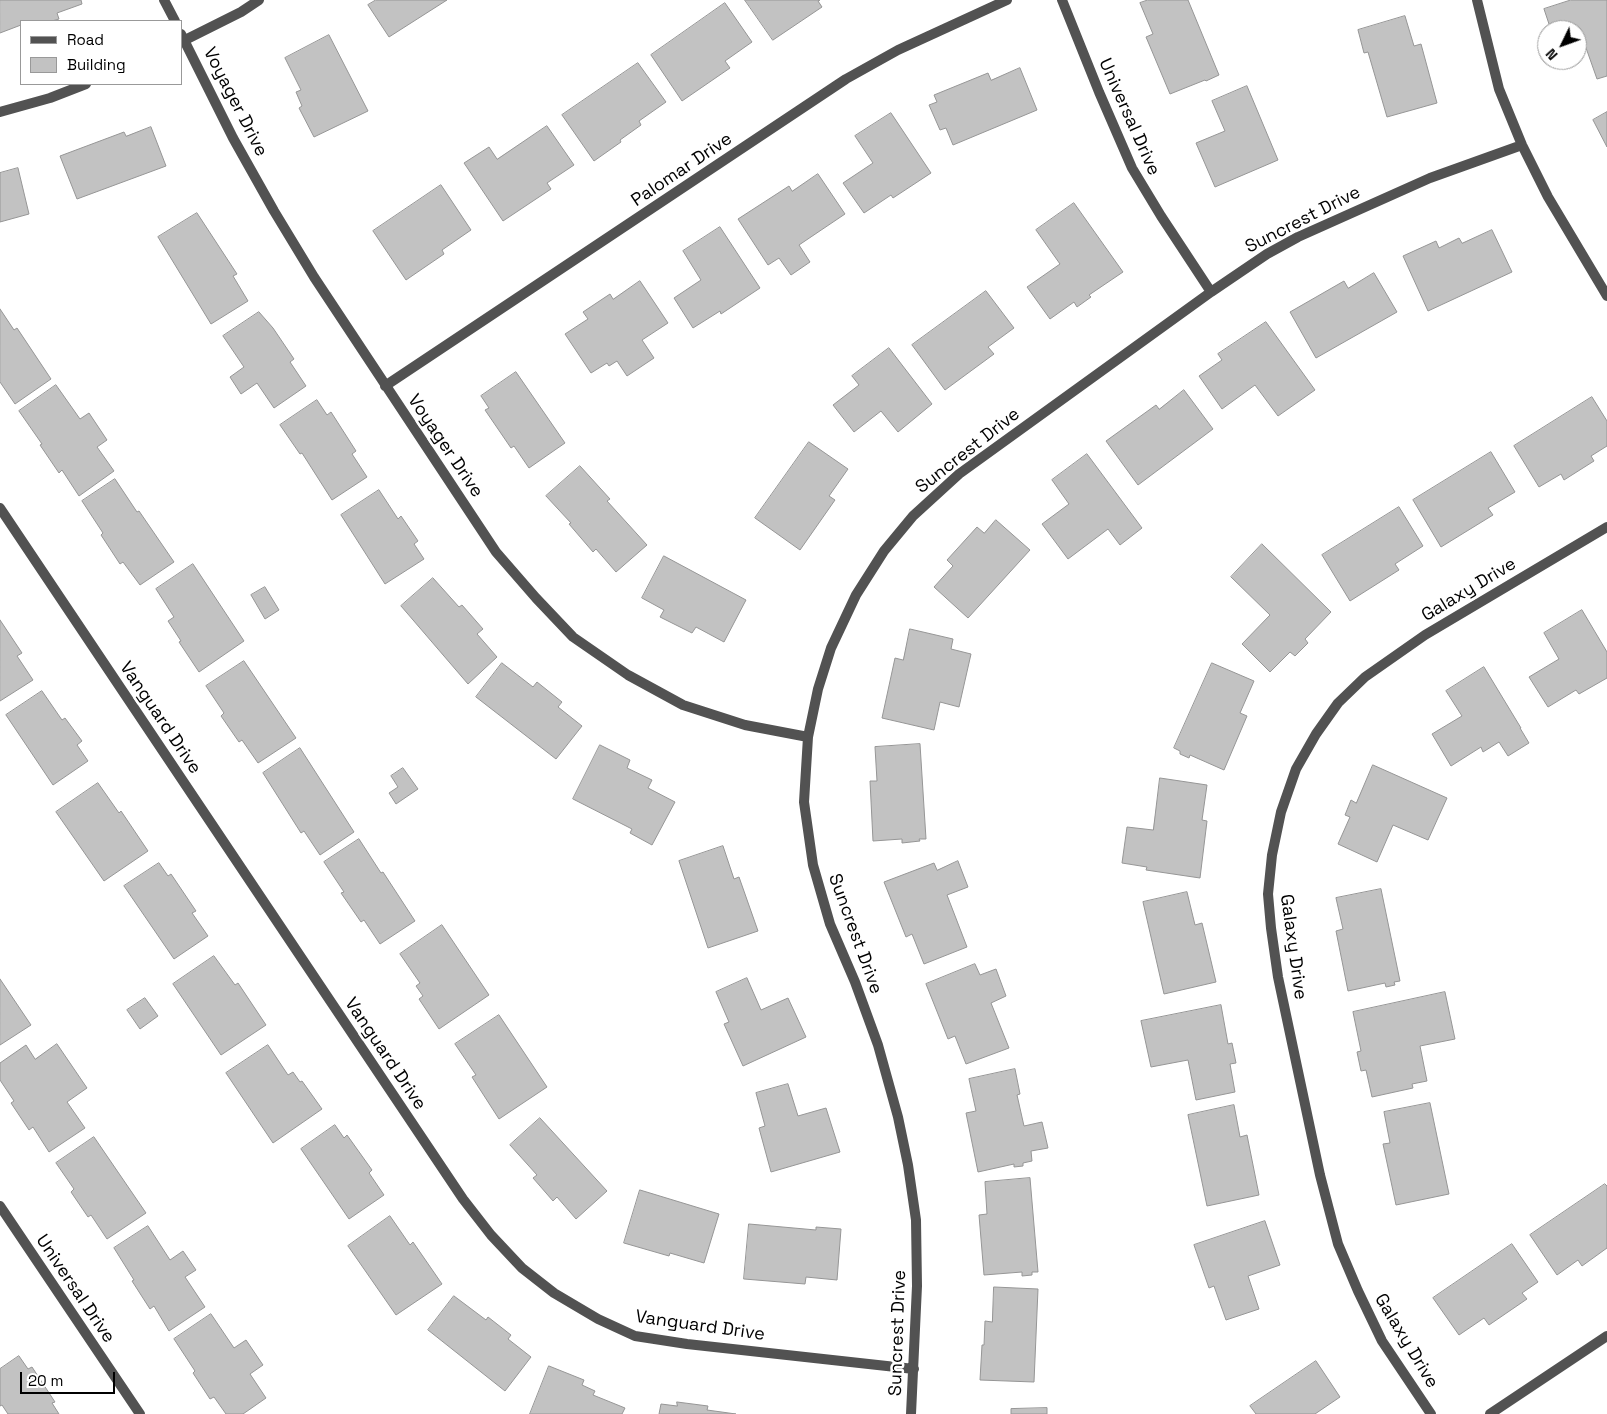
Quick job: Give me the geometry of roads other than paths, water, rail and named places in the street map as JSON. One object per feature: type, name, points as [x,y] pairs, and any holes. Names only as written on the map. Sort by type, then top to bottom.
[{"type":"street","points":[[164,0],[174,20]]},
{"type":"street","points":[[182,39],[241,12],[259,0]]},
{"type":"street","name":"Palomar Drive","points":[[385,386],[846,79],[898,50],[1008,0]]},
{"type":"street","name":"Universal Drive","points":[[1062,0],[1098,92],[1132,168],[1211,292]]},
{"type":"street","points":[[1477,0],[1499,89],[1522,145],[1548,197],[1607,296]]},
{"type":"street","name":"Voyager Drive","points":[[182,39],[274,212],[314,277],[496,552],[536,598],[573,637],[628,676],[684,706],[745,725],[808,737]]},
{"type":"street","points":[[0,112],[50,98],[83,85]]},
{"type":"street","name":"Suncrest Drive","points":[[912,1414],[918,1286],[916,1220],[908,1165],[898,1117],[878,1046],[855,982],[830,924],[813,865],[804,802],[808,737],[818,689],[836,639],[856,595],[879,559],[913,516],[959,474],[1211,292],[1267,254],[1298,237],[1430,178],[1522,145]]},
{"type":"street","name":"Vanguard Drive","points":[[0,508],[463,1199],[491,1236],[522,1268],[561,1298],[598,1319],[635,1336],[687,1344],[914,1369]]},
{"type":"street","name":"Galaxy Drive","points":[[1431,1414],[1382,1341],[1358,1292],[1338,1244],[1320,1175],[1278,978],[1268,894],[1272,855],[1282,812],[1296,769],[1316,734],[1338,703],[1365,677],[1425,635],[1607,527]]},
{"type":"street","name":"Universal Drive","points":[[0,1206],[140,1414]]},
{"type":"street","points":[[1490,1414],[1607,1336]]}]
